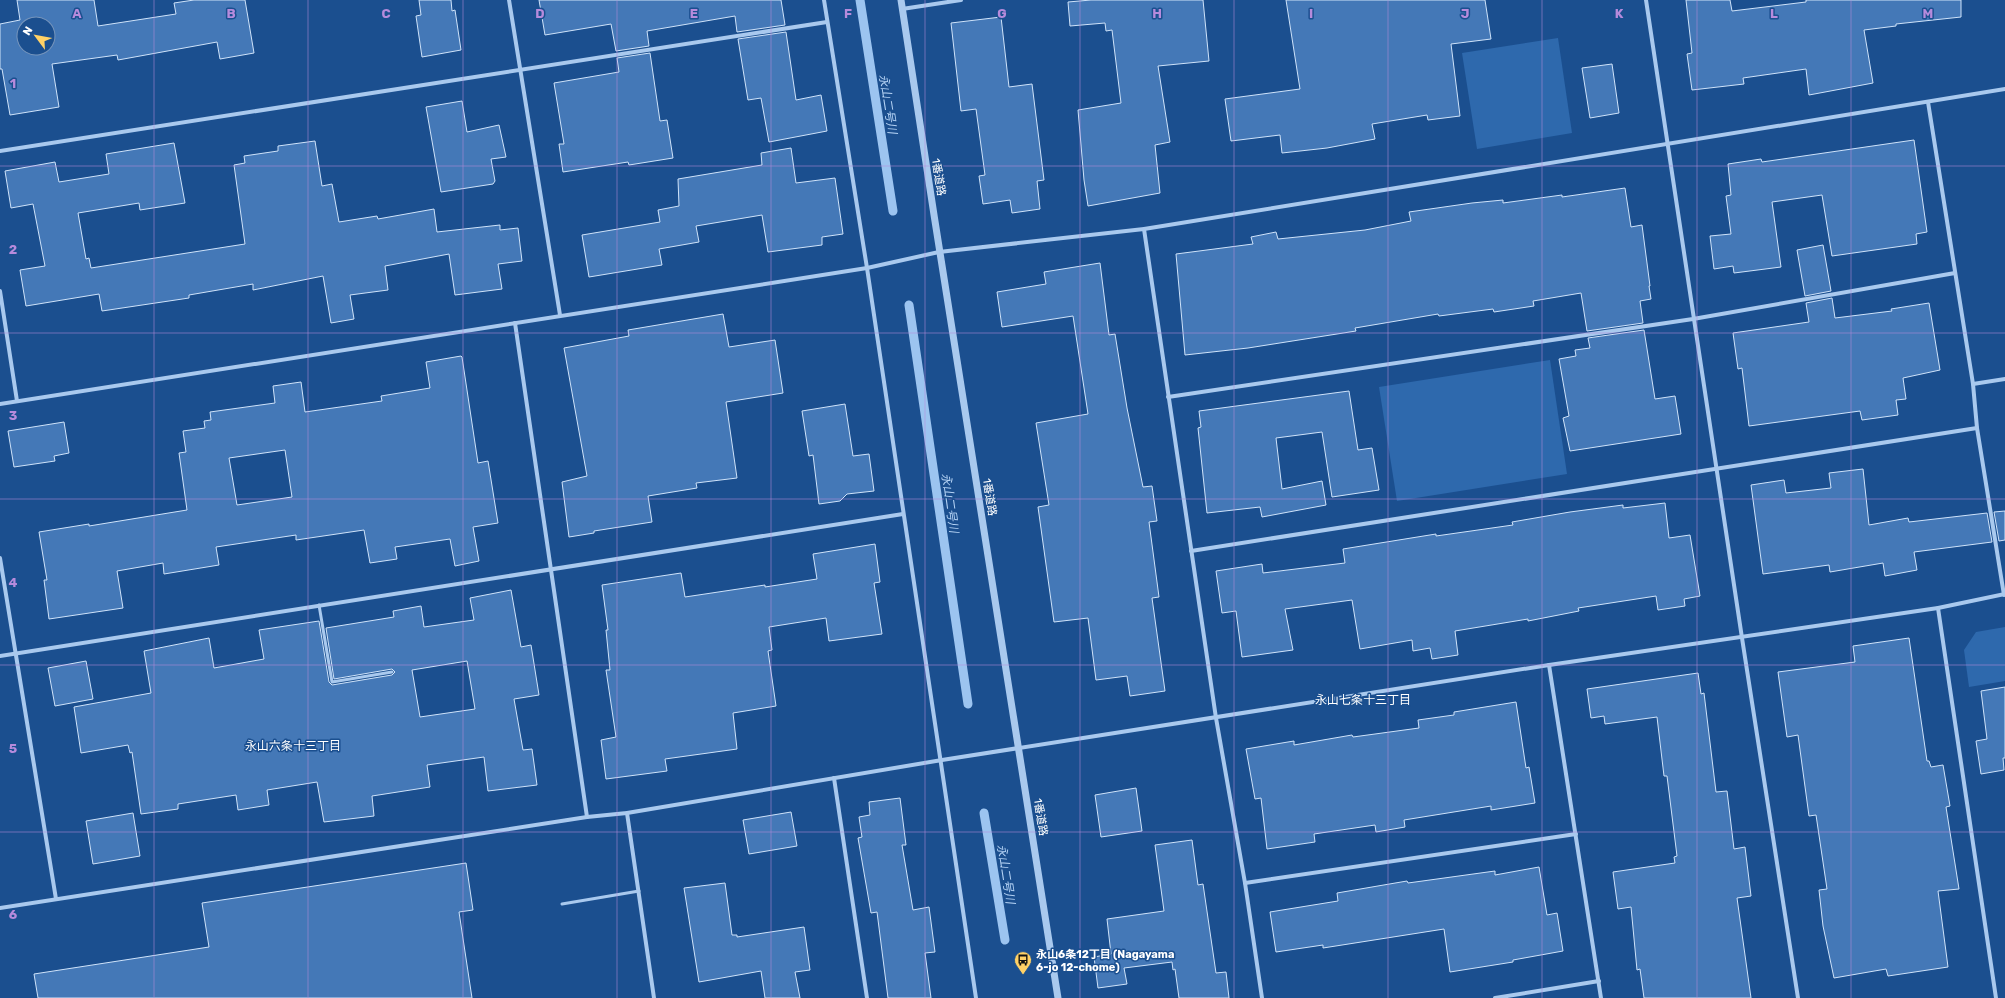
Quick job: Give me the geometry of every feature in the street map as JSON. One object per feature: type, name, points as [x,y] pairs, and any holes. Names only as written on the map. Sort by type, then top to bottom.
[{"type":"street","points":[[509,0],[519,70],[560,316]]},
{"type":"street","points":[[824,0],[867,268],[942,760],[976,998]]},
{"type":"street","name":"1番道路","points":[[901,0],[939,252],[1020,748],[1058,998]]},
{"type":"street","points":[[902,9],[961,0]]},
{"type":"street","points":[[1646,0],[1693,319],[1798,998]]},
{"type":"street","points":[[0,151],[827,22]]},
{"type":"street","points":[[0,404],[867,268],[939,252],[1144,229],[2005,89]]},
{"type":"street","points":[[0,908],[588,817],[627,813],[942,760],[1549,665],[1742,638],[1938,608],[2004,595],[1977,428],[1973,384],[1928,102]]},
{"type":"street","points":[[1144,229],[1216,718],[1245,883],[1262,998]]},
{"type":"street","points":[[1168,397],[1693,319],[1955,273]]},
{"type":"street","points":[[0,291],[18,401]]},
{"type":"street","points":[[515,323],[588,817]]},
{"type":"street","points":[[1973,384],[2005,379]]},
{"type":"street","points":[[1191,551],[1977,428]]},
{"type":"street","points":[[0,656],[551,568],[904,514]]},
{"type":"street","points":[[0,558],[56,899]]},
{"type":"street","points":[[1938,608],[1996,998]]},
{"type":"street","points":[[1549,665],[1601,998]]},
{"type":"street","points":[[834,778],[867,998]]},
{"type":"street","points":[[627,813],[654,998]]},
{"type":"street","points":[[1245,883],[1576,834]]},
{"type":"street","points":[[1495,998],[1599,981]]},
{"type":"lane","points":[[319,605],[332,682],[392,672]]},
{"type":"lane","points":[[562,904],[638,891]]},
{"type":"shaded area","points":[[1558,38],[1572,133],[1477,149],[1462,53]]},
{"type":"shaded area","points":[[1550,360],[1567,474],[1397,501],[1379,387]]},
{"type":"shaded area","points":[[2005,627],[2005,681],[1969,687],[1964,650],[1976,632]]},
{"type":"building","points":[[17,0],[94,0],[98,26],[176,14],[174,3],[194,0],[245,0],[254,53],[220,59],[217,42],[118,60],[117,55],[52,64],[59,107],[10,115],[2,69],[0,69],[0,24],[16,21],[16,56],[56,56],[56,16],[19,16]]},
{"type":"building","points":[[419,0],[451,0],[452,11],[455,10],[461,50],[422,57],[416,16],[421,15]]},
{"type":"building","points":[[539,0],[781,0],[785,25],[737,32],[735,16],[647,31],[649,46],[616,51],[611,24],[545,35]]},
{"type":"building","points":[[1091,0],[1203,0],[1209,61],[1158,66],[1170,142],[1155,145],[1160,193],[1088,206],[1084,180],[1078,110],[1121,103],[1112,30],[1106,31],[1105,23],[1070,26],[1068,2]]},
{"type":"building","points":[[1286,0],[1485,0],[1491,39],[1451,44],[1460,116],[1428,120],[1427,115],[1372,124],[1375,139],[1327,148],[1282,153],[1280,135],[1231,141],[1225,99],[1300,89]]},
{"type":"building","points":[[1686,0],[1730,0],[1732,11],[1806,2],[1806,0],[1961,0],[1961,17],[1896,24],[1896,26],[1864,30],[1873,83],[1809,95],[1806,69],[1743,78],[1744,84],[1692,90],[1687,54],[1692,53]]},
{"type":"building","points":[[1001,17],[1009,87],[1032,84],[1044,180],[1037,181],[1040,209],[1012,213],[1010,200],[983,204],[979,176],[985,175],[976,109],[961,111],[951,23]]},
{"type":"building","points":[[786,32],[796,100],[821,95],[827,131],[769,142],[761,98],[748,100],[738,39]]},
{"type":"building","points":[[650,53],[660,121],[667,120],[673,158],[629,165],[628,162],[563,172],[559,144],[564,144],[554,83],[619,72],[617,58]]},
{"type":"building","points":[[1612,64],[1619,113],[1590,118],[1582,68]]},
{"type":"building","points":[[462,101],[467,132],[499,125],[506,157],[491,159],[495,181],[493,184],[441,192],[426,107]]},
{"type":"building","points":[[1914,140],[1927,232],[1916,234],[1917,244],[1832,256],[1822,195],[1772,202],[1781,267],[1734,273],[1733,266],[1714,269],[1710,236],[1731,234],[1726,196],[1731,195],[1728,164],[1761,159],[1762,162]]},
{"type":"building","points":[[315,141],[322,186],[332,184],[339,222],[377,216],[378,219],[434,209],[437,232],[500,225],[500,230],[518,228],[522,261],[498,264],[502,289],[455,295],[449,254],[385,266],[388,290],[350,295],[354,319],[331,323],[323,276],[253,290],[253,284],[189,295],[189,298],[102,311],[99,294],[26,306],[20,270],[45,266],[33,204],[11,208],[5,171],[55,162],[59,182],[109,174],[106,154],[174,143],[185,203],[140,210],[139,203],[78,213],[86,259],[89,258],[91,268],[245,244],[234,165],[245,163],[244,156],[278,151],[278,146]]},
{"type":"building","points":[[791,148],[796,183],[835,178],[843,234],[822,237],[822,245],[768,252],[762,215],[696,226],[699,242],[659,249],[662,265],[589,277],[582,235],[660,222],[658,210],[679,206],[678,179],[762,165],[761,153]]},
{"type":"building","points":[[1625,188],[1631,227],[1642,225],[1651,299],[1640,301],[1643,323],[1587,331],[1581,293],[1533,301],[1534,306],[1494,312],[1493,309],[1439,316],[1438,314],[1355,328],[1356,331],[1248,348],[1185,355],[1176,254],[1253,244],[1251,237],[1276,232],[1278,239],[1365,230],[1411,221],[1409,212],[1472,203],[1503,200],[1503,203],[1562,195],[1562,197]]},
{"type":"building","points":[[1823,245],[1831,291],[1805,296],[1797,250]]},
{"type":"building","points":[[1100,263],[1109,335],[1115,334],[1127,408],[1143,487],[1152,486],[1157,521],[1149,522],[1159,597],[1152,598],[1165,691],[1130,696],[1127,676],[1096,680],[1088,618],[1054,622],[1038,507],[1049,505],[1036,423],[1088,414],[1073,316],[1002,327],[997,292],[1046,284],[1044,272]]},
{"type":"building","points":[[1832,298],[1835,318],[1892,311],[1891,309],[1929,303],[1940,370],[1903,378],[1906,399],[1896,400],[1898,415],[1862,420],[1860,411],[1749,426],[1742,368],[1738,369],[1733,333],[1809,322],[1806,303]]},
{"type":"building","points":[[723,314],[729,347],[775,340],[783,393],[726,402],[737,478],[696,483],[697,488],[648,496],[652,522],[594,531],[594,533],[569,537],[562,482],[587,476],[564,348],[629,336],[628,330]]},
{"type":"building","points":[[1644,330],[1655,399],[1675,396],[1681,434],[1570,451],[1563,418],[1569,416],[1559,359],[1576,356],[1575,350],[1590,348],[1588,338]]},
{"type":"building","points":[[462,357],[478,463],[488,461],[498,523],[473,527],[479,561],[455,566],[450,539],[395,547],[397,559],[370,563],[364,530],[296,540],[296,535],[216,547],[219,565],[164,574],[163,563],[117,571],[123,608],[49,619],[44,580],[47,580],[39,532],[89,524],[89,526],[187,510],[179,453],[186,452],[183,431],[205,428],[204,421],[211,420],[210,412],[275,403],[273,386],[301,382],[305,412],[382,401],[381,396],[430,388],[426,362]],"holes":[[[285,450],[292,497],[237,505],[229,458]]]},
{"type":"building","points":[[1349,391],[1358,450],[1372,448],[1379,490],[1332,497],[1322,432],[1276,438],[1282,489],[1322,481],[1326,505],[1262,517],[1260,507],[1207,513],[1198,428],[1201,427],[1199,411]]},
{"type":"building","points":[[845,404],[853,456],[869,454],[874,491],[847,494],[840,501],[819,504],[813,455],[809,456],[802,411]]},
{"type":"building","points":[[64,422],[69,453],[54,456],[55,461],[14,467],[8,431]]},
{"type":"building","points":[[1863,469],[1869,525],[1908,518],[1909,522],[1987,513],[1992,542],[1914,552],[1917,570],[1885,576],[1883,563],[1830,572],[1829,565],[1763,574],[1751,485],[1784,480],[1786,493],[1831,488],[1829,473]]},
{"type":"building","points":[[1665,503],[1669,538],[1690,535],[1700,596],[1684,599],[1685,606],[1658,610],[1656,596],[1578,608],[1579,611],[1528,621],[1528,619],[1455,631],[1458,655],[1432,659],[1430,648],[1413,651],[1412,640],[1360,649],[1352,600],[1285,609],[1293,650],[1242,657],[1236,611],[1222,613],[1216,571],[1262,564],[1263,573],[1345,563],[1343,549],[1436,534],[1436,536],[1513,525],[1512,522],[1570,512],[1623,505],[1623,508]]},
{"type":"building","points":[[2005,511],[2005,540],[1999,541],[1994,512]]},
{"type":"building","points":[[875,544],[880,582],[874,583],[882,634],[829,641],[826,618],[769,627],[772,650],[768,651],[776,706],[733,713],[737,749],[665,759],[667,771],[606,779],[601,740],[616,737],[606,670],[610,670],[606,630],[608,630],[602,585],[681,573],[685,597],[765,585],[765,587],[817,579],[813,554]]},
{"type":"building","points":[[511,590],[521,647],[531,645],[539,695],[514,699],[523,750],[532,749],[537,785],[488,791],[484,757],[427,765],[430,787],[372,796],[374,816],[324,822],[317,782],[267,790],[269,805],[238,810],[236,795],[178,804],[178,809],[141,814],[132,752],[130,753],[128,745],[81,753],[74,707],[151,693],[144,651],[209,638],[214,668],[264,659],[259,630],[319,621],[329,682],[332,685],[392,675],[395,672],[392,669],[334,679],[326,628],[394,617],[393,611],[421,606],[424,627],[474,620],[470,598]],"holes":[[[467,661],[475,709],[420,717],[412,670]]]},
{"type":"building","points":[[1909,638],[1927,761],[1929,761],[1931,767],[1943,765],[1950,806],[1946,807],[1959,889],[1938,891],[1948,967],[1888,976],[1886,969],[1834,978],[1823,926],[1819,890],[1827,889],[1816,815],[1809,816],[1798,735],[1787,737],[1778,672],[1855,662],[1853,646]]},
{"type":"building","points":[[86,661],[93,699],[55,706],[48,668]]},
{"type":"building","points":[[1698,673],[1701,694],[1704,693],[1716,792],[1727,791],[1734,849],[1745,847],[1751,896],[1737,898],[1751,998],[1644,998],[1640,969],[1637,970],[1631,907],[1618,909],[1613,872],[1675,863],[1674,857],[1677,856],[1667,776],[1664,776],[1657,717],[1605,724],[1604,716],[1591,718],[1587,689]]},
{"type":"building","points":[[2005,687],[2004,770],[1981,774],[1976,741],[1987,739],[1981,691]]},
{"type":"building","points":[[1516,702],[1526,768],[1529,767],[1535,803],[1491,810],[1491,806],[1404,820],[1405,827],[1376,832],[1375,825],[1314,834],[1315,842],[1267,849],[1261,798],[1255,799],[1246,749],[1294,741],[1294,745],[1352,735],[1353,737],[1419,728],[1418,720],[1454,715],[1454,712]]},
{"type":"building","points":[[1136,788],[1142,831],[1101,837],[1095,795]]},
{"type":"building","points":[[900,798],[906,845],[902,845],[913,910],[929,907],[935,952],[925,953],[931,998],[888,998],[877,912],[871,913],[858,838],[862,837],[859,817],[870,815],[869,802]]},
{"type":"building","points":[[791,812],[797,846],[749,854],[743,820]]},
{"type":"building","points":[[133,813],[140,856],[93,864],[86,821]]},
{"type":"building","points":[[1192,840],[1198,885],[1203,884],[1216,973],[1226,972],[1229,998],[1179,998],[1175,969],[1173,970],[1172,962],[1124,968],[1127,984],[1098,988],[1094,957],[1111,954],[1107,919],[1164,911],[1155,845]]},
{"type":"building","points":[[466,863],[473,910],[459,912],[472,998],[38,998],[34,974],[209,947],[202,903]]},
{"type":"building","points":[[1539,867],[1547,915],[1557,913],[1563,951],[1513,960],[1513,962],[1450,972],[1444,929],[1323,948],[1323,945],[1276,952],[1270,912],[1338,901],[1337,893],[1407,881],[1408,883],[1495,871],[1495,875]]},
{"type":"building","points":[[725,883],[732,935],[737,935],[737,937],[804,927],[810,970],[795,972],[800,998],[765,998],[761,971],[699,982],[684,888]]},
{"type":"waterway","name":"永山二号川","points":[[860,0],[893,211]]},
{"type":"waterway","name":"永山二号川","points":[[909,305],[968,704]]},
{"type":"waterway","name":"永山二号川","points":[[984,813],[1005,940]]},
{"type":"place","name":"永山6条12丁目 (Nagayama 6-jo 12-chome)","points":[[1023,975]]},
{"type":"district","name":"永山七条十三丁目","points":[[1363,700]]},
{"type":"district","name":"永山六条十三丁目","points":[[293,746]]}]
